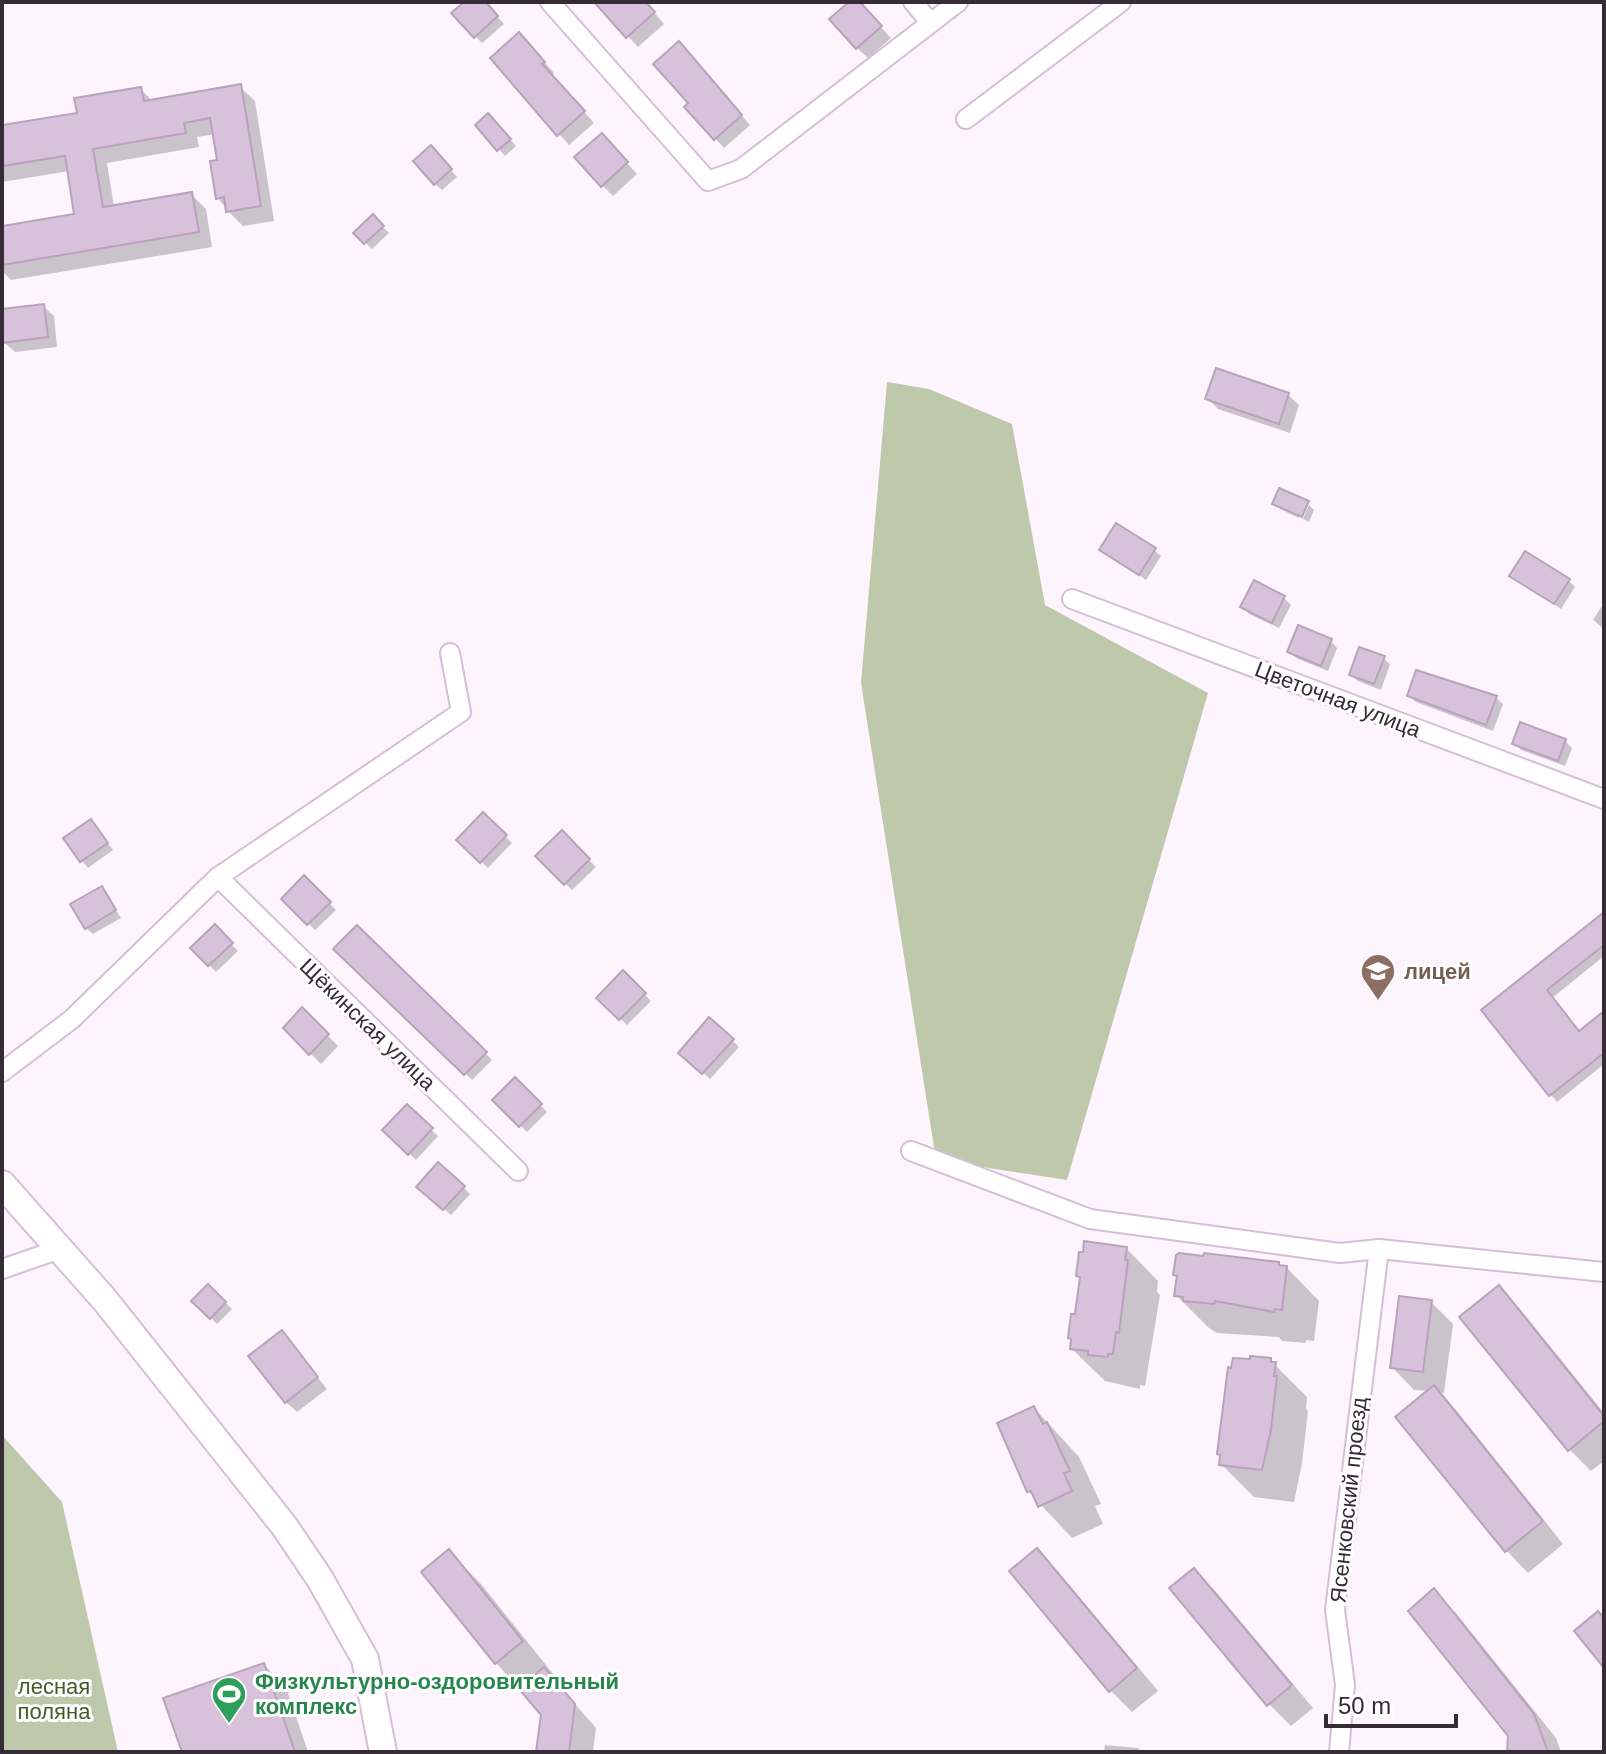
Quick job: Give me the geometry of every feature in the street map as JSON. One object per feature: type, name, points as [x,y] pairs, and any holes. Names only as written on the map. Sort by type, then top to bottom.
[{"type":"main road","points":[[2,1184],[104,1299],[285,1527],[320,1579],[365,1659],[383,1752]]},
{"type":"street","points":[[550,2],[708,181],[741,169],[958,2]]},
{"type":"street","points":[[913,2],[930,22]]},
{"type":"street","points":[[966,119],[1121,2]]},
{"type":"street","name":"Цветочная улица","points":[[1072,599],[1604,799]]},
{"type":"street","points":[[2,1072],[72,1019],[218,877],[461,712],[450,653]]},
{"type":"street","name":"Щёкинская улица","points":[[218,877],[518,1171]]},
{"type":"street","points":[[911,1151],[1090,1219],[1340,1253],[1379,1249],[1604,1272]]},
{"type":"street","points":[[2,1269],[60,1249]]},
{"type":"street","name":"Ясенковский проезд","points":[[1339,1752],[1345,1685],[1335,1610],[1379,1249]]},
{"type":"green space","points":[[887,382],[929,389],[1012,424],[1045,605],[1208,693],[1067,1180],[936,1160],[861,683]]},
{"type":"green space","name":"лесная поляна","points":[[2,1435],[62,1502],[118,1752],[2,1752]]},
{"type":"building","points":[[464,2],[486,2],[498,16],[474,38],[451,13]]},
{"type":"building","points":[[594,2],[646,2],[655,12],[626,38]]},
{"type":"building","points":[[849,2],[860,2],[882,26],[856,49],[829,19]]},
{"type":"building","points":[[519,32],[545,62],[542,64],[585,111],[557,136],[490,58]]},
{"type":"building","points":[[679,41],[742,115],[714,140],[684,107],[688,103],[653,64]]},
{"type":"building","points":[[241,84],[261,206],[226,212],[224,197],[216,199],[210,161],[217,160],[210,118],[184,123],[186,133],[93,149],[103,207],[192,192],[199,232],[2,265],[2,226],[74,214],[65,156],[2,166],[2,125],[77,113],[74,98],[141,87],[144,101]]},
{"type":"building","points":[[488,113],[511,139],[497,151],[475,125]]},
{"type":"building","points":[[602,133],[628,162],[601,187],[574,157]]},
{"type":"building","points":[[431,145],[452,169],[434,185],[413,161]]},
{"type":"building","points":[[373,214],[384,226],[364,244],[353,233]]},
{"type":"building","points":[[44,304],[48,337],[2,343],[2,309]]},
{"type":"building","points":[[1216,368],[1289,393],[1279,424],[1205,399]]},
{"type":"building","points":[[1279,488],[1309,501],[1302,517],[1272,504]]},
{"type":"building","points":[[1116,523],[1156,548],[1139,575],[1099,550]]},
{"type":"building","points":[[1525,551],[1570,579],[1554,604],[1509,576]]},
{"type":"building","points":[[1254,580],[1285,596],[1272,623],[1240,607]]},
{"type":"building","points":[[1298,625],[1332,639],[1321,666],[1287,652]]},
{"type":"building","points":[[1359,647],[1385,656],[1374,684],[1349,675]]},
{"type":"building","points":[[1416,670],[1497,696],[1486,725],[1407,696]]},
{"type":"building","points":[[1520,722],[1566,739],[1558,761],[1512,744]]},
{"type":"building","points":[[483,812],[507,835],[480,863],[456,840]]},
{"type":"building","points":[[91,819],[108,843],[80,862],[63,838]]},
{"type":"building","points":[[562,830],[590,859],[564,885],[535,856]]},
{"type":"building","points":[[304,875],[331,902],[307,925],[281,899]]},
{"type":"building","points":[[102,886],[116,910],[85,929],[70,904]]},
{"type":"building","points":[[1604,912],[1604,945],[1547,990],[1579,1031],[1604,1011],[1604,1053],[1549,1096],[1481,1010]]},
{"type":"building","points":[[215,924],[233,943],[208,966],[190,948]]},
{"type":"building","points":[[357,925],[487,1052],[464,1075],[333,949]]},
{"type":"building","points":[[623,970],[646,993],[619,1020],[596,998]]},
{"type":"building","points":[[302,1007],[329,1034],[309,1055],[283,1028]]},
{"type":"building","points":[[709,1017],[734,1039],[702,1074],[678,1053]]},
{"type":"building","points":[[515,1077],[542,1104],[519,1127],[492,1100]]},
{"type":"building","points":[[407,1104],[433,1128],[408,1155],[382,1130]]},
{"type":"building","points":[[438,1162],[465,1186],[443,1210],[416,1187]]},
{"type":"building","points":[[1084,1241],[1127,1247],[1119,1333],[1116,1332],[1113,1354],[1108,1354],[1108,1357],[1070,1349],[1071,1314],[1075,1314],[1080,1277],[1076,1276],[1079,1252],[1083,1252]]},
{"type":"building","points":[[1179,1253],[1279,1262],[1279,1265],[1287,1266],[1282,1310],[1275,1309],[1274,1312],[1215,1301],[1214,1304],[1183,1301],[1183,1297],[1174,1296],[1177,1276],[1173,1275]]},
{"type":"building","points":[[208,1284],[226,1302],[210,1319],[191,1301]]},
{"type":"building","points":[[1499,1285],[1604,1416],[1604,1421],[1568,1451],[1459,1317]]},
{"type":"building","points":[[1399,1296],[1432,1300],[1423,1372],[1390,1368]]},
{"type":"building","points":[[282,1330],[318,1377],[285,1403],[248,1356]]},
{"type":"building","points":[[1250,1356],[1271,1358],[1271,1362],[1276,1362],[1271,1430],[1262,1470],[1219,1465],[1220,1455],[1217,1454],[1228,1367],[1231,1368],[1233,1358],[1250,1359]]},
{"type":"building","points":[[1434,1385],[1543,1521],[1505,1552],[1395,1417]]},
{"type":"building","points":[[1034,1406],[1043,1424],[1047,1422],[1070,1471],[1064,1473],[1072,1491],[1038,1507],[1031,1491],[1027,1492],[997,1423]]},
{"type":"building","points":[[1037,1548],[1137,1668],[1109,1692],[1009,1571]]},
{"type":"building","points":[[449,1549],[523,1641],[495,1664],[421,1572]]},
{"type":"building","points":[[1194,1568],[1292,1685],[1267,1706],[1169,1588]]},
{"type":"building","points":[[1434,1588],[1534,1714],[1548,1752],[1507,1752],[1508,1736],[1408,1611]]},
{"type":"building","points":[[1598,1611],[1604,1618],[1604,1668],[1574,1631]]},
{"type":"building","name":"Физкультурно-оздоровительный комплекс","points":[[264,1663],[295,1752],[182,1752],[163,1698]]},
{"type":"building","points":[[544,1667],[575,1704],[569,1752],[536,1752],[541,1715],[519,1689]]},
{"type":"place","name":"лицей","points":[[1378,1002]]},
{"type":"place","name":"Физкультурно-оздоровительный комплекс","points":[[229,1725]]}]
